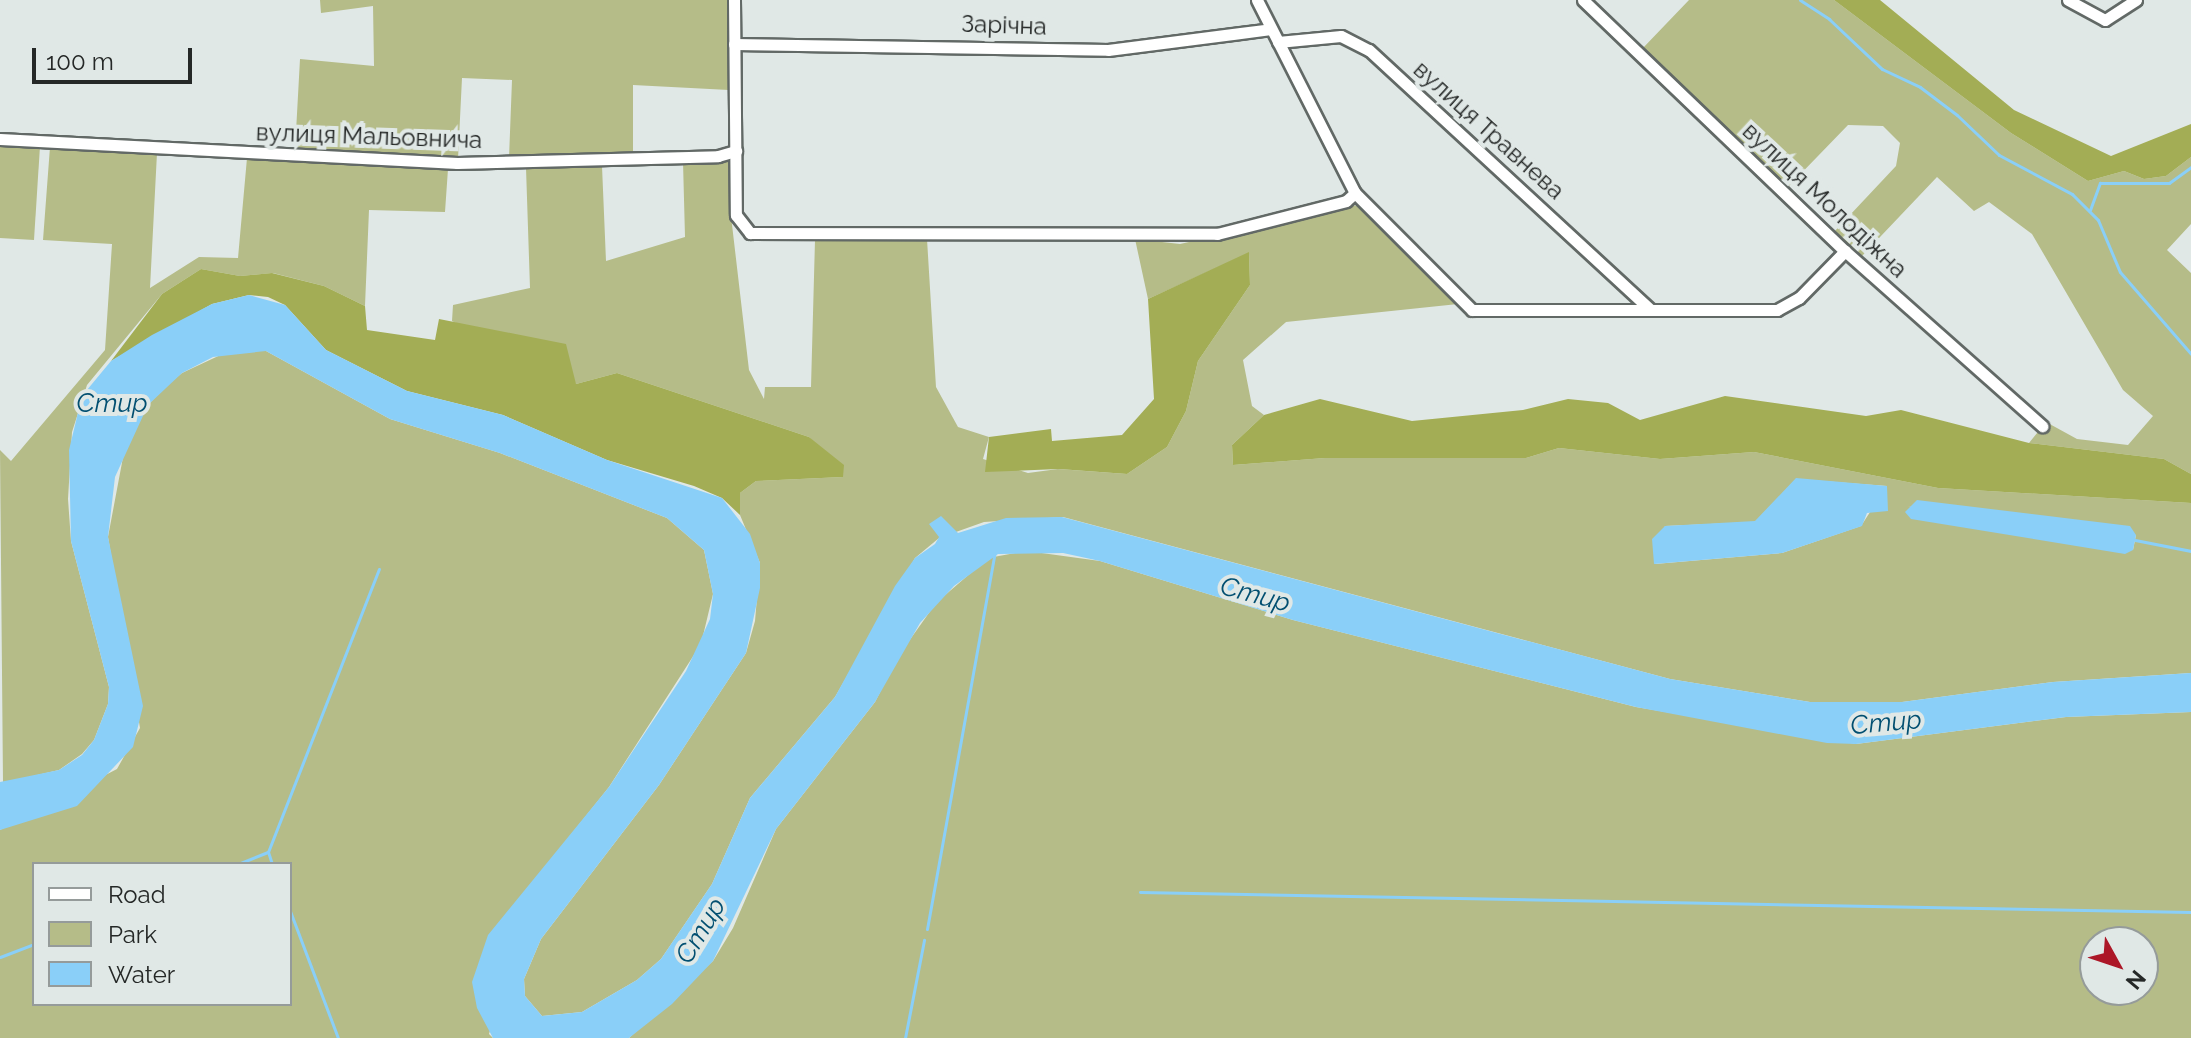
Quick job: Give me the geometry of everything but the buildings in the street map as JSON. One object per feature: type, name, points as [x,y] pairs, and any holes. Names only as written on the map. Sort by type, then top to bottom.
[{"type":"street","points":[[734,0],[736,215],[750,233],[986,229],[1217,234],[1346,201],[1355,193]]},
{"type":"street","points":[[1257,0],[1355,193],[1472,310],[1777,310],[1799,298],[1845,251]]},
{"type":"street","name":"вулиця Молодіжна","points":[[1583,0],[1845,251],[2042,426]]},
{"type":"street","points":[[2068,0],[2105,20],[2136,0]]},
{"type":"street","name":"Зарічна","points":[[734,44],[1108,50],[1271,29]]},
{"type":"street","name":"вулиця Травнева","points":[[1278,42],[1341,36],[1369,50],[1649,308]]},
{"type":"street","name":"вулиця Мальовнича","points":[[0,139],[457,163],[688,157],[736,151]]},
{"type":"green space","points":[[320,0],[728,0],[729,90],[633,85],[633,154],[509,158],[512,80],[462,78],[458,159],[295,150],[300,59],[374,66],[373,6],[321,13]]},
{"type":"green space","points":[[1689,0],[1834,0],[2011,133],[2088,181],[2124,171],[2144,179],[2166,176],[2191,157],[2191,224],[2167,250],[2191,273],[2191,474],[2164,459],[2029,443],[2046,422],[2077,439],[2128,445],[2153,416],[2123,390],[2032,234],[1989,202],[1974,211],[1937,177],[1862,256],[1834,232],[1896,166],[1900,143],[1883,126],[1848,125],[1787,188],[1642,49]]},
{"type":"green space","points":[[1834,0],[1880,0],[2014,110],[2111,156],[2191,124],[2191,157],[2166,176],[2144,179],[2124,171],[2088,181],[2011,133]]},
{"type":"green space","points":[[0,144],[40,146],[34,240],[0,238]]},
{"type":"green space","points":[[50,147],[157,153],[150,288],[199,257],[238,258],[247,158],[448,169],[445,212],[369,210],[365,306],[324,286],[273,273],[240,276],[201,269],[162,294],[87,385],[72,432],[68,499],[71,541],[109,687],[108,704],[94,740],[82,754],[59,770],[3,783],[0,450],[11,461],[105,350],[112,244],[43,240]]},
{"type":"green space","points":[[730,158],[731,216],[749,370],[764,399],[765,387],[811,387],[815,240],[927,239],[936,387],[958,427],[989,437],[983,459],[1028,473],[1058,469],[1127,474],[1167,447],[1186,411],[1198,361],[1250,285],[1249,253],[1148,299],[1135,239],[1180,244],[1358,205],[1458,304],[1286,322],[1243,360],[1252,406],[1264,415],[1232,445],[1233,465],[1325,458],[1526,458],[1559,448],[1660,459],[1754,452],[1938,488],[2191,503],[2191,673],[2053,682],[1902,702],[1810,702],[1670,679],[1063,517],[984,522],[939,538],[915,558],[835,697],[750,798],[712,884],[661,959],[637,980],[582,1012],[542,1016],[525,996],[524,979],[541,939],[659,785],[746,653],[755,621],[760,563],[740,515],[740,493],[756,481],[843,477],[809,437],[617,373],[576,384],[452,321],[453,305],[530,288],[526,168],[602,166],[606,261],[685,237],[683,162]],"holes":[[[1796,479],[1887,486],[1861,526],[1782,553],[1655,564],[1665,526],[1755,522]],[[1908,506],[2136,535],[2133,550]]]},
{"type":"green space","points":[[1249,252],[1250,285],[1198,361],[1186,411],[1167,447],[1127,474],[1059,469],[985,472],[989,437],[1051,429],[1052,441],[1122,435],[1154,399],[1148,299]]},
{"type":"green space","points":[[201,269],[240,276],[272,273],[324,286],[365,306],[367,330],[435,340],[439,319],[566,344],[576,384],[617,373],[809,437],[844,465],[843,477],[756,481],[740,493],[740,515],[722,498],[694,486],[607,460],[503,415],[407,391],[326,350],[285,305],[268,297],[249,295],[212,304],[111,361],[162,294]]},
{"type":"green space","points":[[229,351],[266,351],[390,419],[500,453],[667,518],[704,550],[713,594],[701,644],[609,787],[538,876],[489,1034],[493,1038],[0,1038],[0,830],[117,769],[140,728],[108,537],[124,452],[148,405],[182,373]]},
{"type":"green space","points":[[1725,396],[1866,416],[1901,410],[2029,443],[2164,459],[2191,474],[2191,503],[1938,488],[1754,452],[1660,459],[1559,448],[1526,458],[1325,458],[1233,465],[1232,445],[1264,415],[1320,399],[1412,421],[1523,410],[1568,399],[1608,403],[1640,420]]},
{"type":"green space","points":[[1027,551],[1100,561],[1293,620],[1636,707],[1856,744],[2066,717],[2191,712],[2191,1038],[629,1038],[713,961],[733,928],[776,829],[875,702],[899,655],[936,603],[988,558]]},
{"type":"water","name":"Стир","points":[[249,295],[285,305],[326,350],[407,391],[503,415],[607,460],[722,498],[750,534],[760,563],[760,588],[746,653],[659,785],[541,939],[524,979],[525,996],[542,1016],[582,1012],[637,980],[661,959],[712,884],[750,798],[835,697],[895,586],[915,558],[935,544],[939,537],[929,524],[941,516],[958,533],[1006,518],[1062,517],[1670,679],[1810,702],[1902,702],[2053,682],[2191,673],[2191,712],[2066,717],[1856,744],[1827,743],[1636,707],[1293,620],[1100,561],[1063,553],[998,554],[954,586],[920,623],[875,702],[776,829],[713,961],[672,1004],[629,1038],[493,1038],[477,1008],[472,982],[488,935],[609,787],[686,671],[710,619],[713,594],[704,550],[667,518],[500,453],[390,419],[266,351],[213,357],[182,373],[148,405],[115,477],[108,537],[143,706],[133,747],[77,806],[0,830],[0,782],[59,770],[82,755],[94,740],[108,704],[109,687],[71,541],[69,450],[82,396],[111,361],[152,335],[212,304]]},
{"type":"water","points":[[1796,478],[1887,486],[1888,511],[1867,513],[1862,526],[1782,553],[1654,564],[1652,539],[1665,526],[1755,521]]},
{"type":"water","points":[[1917,500],[2130,526],[2136,535],[2133,550],[2125,554],[1911,519],[1905,512]]},
{"type":"waterway","points":[[1800,0],[1829,19],[1882,69],[1920,87],[1957,115],[1999,155],[2072,194],[2098,220],[2120,272],[2191,354]]},
{"type":"waterway","points":[[2090,210],[2100,183],[2169,183],[2191,167]]},
{"type":"waterway","points":[[2135,540],[2191,551]]},
{"type":"waterway","points":[[927,929],[994,555]]},
{"type":"waterway","points":[[271,862],[268,852],[379,569]]},
{"type":"waterway","points":[[243,862],[268,852]]},
{"type":"waterway","points":[[1140,892],[2191,912]]},
{"type":"waterway","points":[[292,916],[338,1038]]},
{"type":"waterway","points":[[905,1038],[924,940]]},
{"type":"waterway","points":[[0,957],[32,945]]}]
